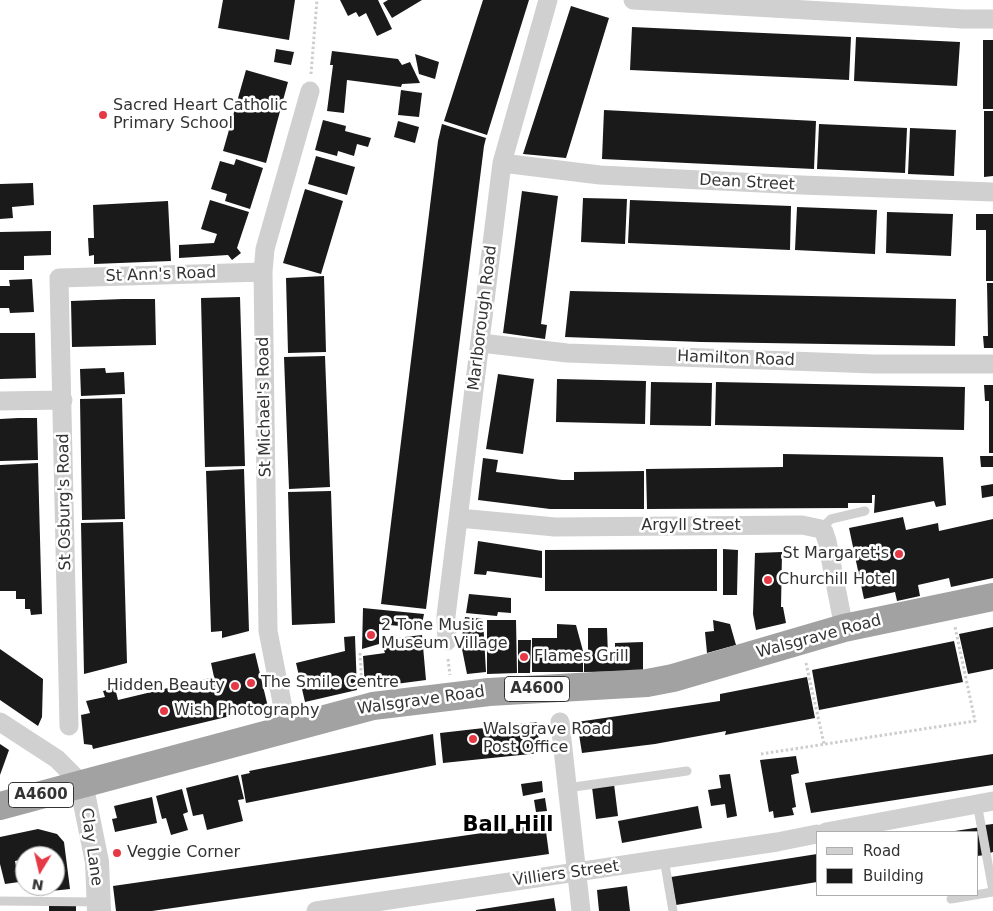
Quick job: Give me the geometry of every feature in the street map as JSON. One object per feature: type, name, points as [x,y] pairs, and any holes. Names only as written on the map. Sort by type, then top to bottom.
[{"type":"highway","name":"Walsgrave Road","points":[[0,806],[365,708],[489,692],[647,683],[672,678],[844,628],[993,597]]},
{"type":"street","name":"Marlborough Road","points":[[447,641],[446,616],[502,163],[548,0]]},
{"type":"street","points":[[633,0],[993,19]]},
{"type":"street","name":"St Michael's Road","points":[[287,728],[268,631],[263,272],[265,249],[310,91]]},
{"type":"street","name":"Dean Street","points":[[502,163],[600,175],[993,192]]},
{"type":"street","name":"St Ann's Road","points":[[59,278],[263,272]]},
{"type":"street","name":"St Osburg's Road","points":[[59,278],[69,726]]},
{"type":"street","name":"Hamilton Road","points":[[480,342],[567,353],[874,364],[993,364]]},
{"type":"street","points":[[0,402],[63,400]]},
{"type":"street","name":"Argyll Street","points":[[459,518],[555,527],[802,525],[821,529]]},
{"type":"street","points":[[821,529],[827,541],[844,628]]},
{"type":"street","points":[[0,722],[57,759],[81,783]]},
{"type":"street","points":[[560,722],[581,911]]},
{"type":"street","name":"Clay Lane","points":[[81,783],[97,862],[98,907]]},
{"type":"street","points":[[831,831],[985,802]]},
{"type":"street","name":"Villiers Street","points":[[316,911],[777,842],[816,834]]},
{"type":"lane","points":[[821,529],[832,519],[865,511]]},
{"type":"lane","points":[[567,788],[687,771]]},
{"type":"lane","points":[[978,894],[993,892],[985,802]]},
{"type":"lane","points":[[664,859],[673,911]]},
{"type":"lane","points":[[951,899],[969,896]]},
{"type":"lane","points":[[0,901],[98,907]]},
{"type":"path","points":[[310,91],[317,0]]},
{"type":"path","points":[[761,754],[975,721],[951,606]]},
{"type":"path","points":[[801,640],[824,744]]},
{"type":"path","points":[[360,653],[365,708]]},
{"type":"building","points":[[223,0],[295,0],[289,40],[218,28]]},
{"type":"building","points":[[340,0],[378,0],[392,29],[377,36],[366,13],[359,17],[356,12],[348,16]]},
{"type":"building","points":[[388,0],[422,0],[392,18],[383,3]]},
{"type":"building","points":[[483,0],[529,0],[487,135],[444,121]]},
{"type":"building","points":[[571,6],[609,18],[566,158],[523,154]]},
{"type":"building","points":[[632,27],[851,37],[849,80],[630,70]]},
{"type":"building","points":[[856,37],[960,42],[957,86],[854,81]]},
{"type":"building","points":[[983,40],[993,40],[993,109],[983,109]]},
{"type":"building","points":[[276,49],[294,52],[291,65],[274,62]]},
{"type":"building","points":[[332,51],[398,59],[402,65],[410,62],[420,83],[402,84],[401,87],[347,80],[344,113],[327,111],[333,65],[330,65]]},
{"type":"building","points":[[415,54],[439,62],[435,79],[419,74]]},
{"type":"building","points":[[246,70],[288,82],[266,163],[223,151]]},
{"type":"building","points":[[401,90],[422,93],[419,117],[398,115]]},
{"type":"building","points":[[604,110],[816,121],[814,169],[602,159]]},
{"type":"building","points":[[984,111],[993,111],[993,176],[984,177]]},
{"type":"building","points":[[323,120],[346,126],[345,131],[371,138],[368,147],[357,144],[354,156],[338,151],[337,156],[315,150]]},
{"type":"building","points":[[398,121],[419,127],[415,143],[394,137]]},
{"type":"building","points":[[442,124],[486,138],[426,609],[381,604],[438,141]]},
{"type":"building","points":[[819,124],[907,128],[905,173],[817,169]]},
{"type":"building","points":[[910,128],[956,130],[954,176],[908,174]]},
{"type":"building","points":[[316,156],[355,167],[347,195],[308,184]]},
{"type":"building","points":[[236,159],[263,168],[250,209],[225,201],[227,194],[211,189],[220,161],[234,165]]},
{"type":"building","points":[[33,183],[34,205],[12,207],[13,218],[0,219],[0,184]]},
{"type":"building","points":[[305,189],[343,201],[321,274],[283,263]]},
{"type":"building","points":[[522,191],[558,196],[541,324],[547,325],[545,339],[503,333]]},
{"type":"building","points":[[583,198],[627,199],[625,244],[581,242]]},
{"type":"building","points":[[210,200],[249,212],[237,248],[241,253],[232,260],[228,255],[179,258],[179,245],[214,243],[217,234],[201,229]]},
{"type":"building","points":[[630,200],[791,206],[790,250],[628,243]]},
{"type":"building","points":[[168,201],[171,261],[94,264],[94,255],[89,256],[88,238],[94,238],[93,205]]},
{"type":"building","points":[[797,207],[877,210],[875,254],[795,250]]},
{"type":"building","points":[[887,212],[953,214],[951,256],[886,253]]},
{"type":"building","points":[[976,214],[993,214],[993,281],[986,281],[986,230],[976,230]]},
{"type":"building","points":[[51,231],[51,255],[24,256],[24,270],[0,270],[0,232]]},
{"type":"building","points":[[324,276],[326,352],[288,353],[286,278]]},
{"type":"building","points":[[32,279],[34,312],[10,313],[9,308],[0,308],[0,286],[10,286],[9,280]]},
{"type":"building","points":[[987,283],[993,283],[993,348],[984,348],[983,336],[988,336]]},
{"type":"building","points":[[570,291],[956,299],[955,346],[701,342],[565,337]]},
{"type":"building","points":[[240,297],[245,466],[205,467],[201,298]]},
{"type":"building","points":[[155,299],[156,345],[72,347],[71,301]]},
{"type":"building","points":[[0,333],[35,333],[36,378],[0,379]]},
{"type":"building","points":[[325,356],[330,487],[289,489],[284,357]]},
{"type":"building","points":[[105,368],[106,373],[124,372],[125,394],[81,396],[80,369]]},
{"type":"building","points":[[498,374],[534,379],[523,454],[486,449]]},
{"type":"building","points":[[557,379],[646,381],[645,424],[556,422]]},
{"type":"building","points":[[651,382],[712,383],[711,426],[650,425]]},
{"type":"building","points":[[716,382],[965,387],[964,430],[715,425]]},
{"type":"building","points":[[984,385],[993,385],[993,453],[989,453],[989,401],[985,401]]},
{"type":"building","points":[[122,398],[125,519],[82,520],[80,399]]},
{"type":"building","points":[[37,418],[38,460],[0,461],[0,419]]},
{"type":"building","points":[[783,454],[943,457],[946,505],[936,507],[934,501],[874,513],[875,495],[872,495],[872,503],[848,503],[848,508],[647,509],[646,469],[783,467]]},
{"type":"building","points":[[980,456],[993,456],[993,467],[981,467]]},
{"type":"building","points":[[483,458],[498,460],[496,472],[562,480],[574,480],[574,472],[644,471],[644,509],[550,509],[478,500]]},
{"type":"building","points":[[38,463],[42,614],[31,615],[30,609],[25,609],[25,599],[16,599],[16,591],[0,591],[0,465]]},
{"type":"building","points":[[244,469],[249,631],[222,638],[222,631],[211,632],[206,471]]},
{"type":"building","points":[[993,484],[993,496],[982,498],[981,486]]},
{"type":"building","points":[[331,491],[335,623],[292,625],[288,492]]},
{"type":"building","name":"St Margaret's","points":[[903,517],[906,530],[938,523],[939,531],[993,519],[993,578],[951,587],[949,578],[918,585],[920,596],[897,601],[895,592],[864,599],[849,528]]},
{"type":"building","points":[[123,522],[127,663],[84,674],[81,523]]},
{"type":"building","points":[[478,541],[542,551],[542,578],[487,571],[486,575],[474,574]]},
{"type":"building","points":[[717,549],[717,591],[545,591],[545,550]]},
{"type":"building","points":[[723,549],[738,550],[737,595],[723,595]]},
{"type":"building","name":"Churchill Hotel","points":[[782,552],[781,607],[783,607],[786,623],[756,630],[753,614],[755,553]]},
{"type":"building","points":[[469,594],[511,598],[511,613],[498,612],[497,616],[466,613]]},
{"type":"building","name":"2 Tone Music Museum Village","points":[[363,608],[424,614],[422,624],[401,621],[400,626],[379,624],[379,644],[362,649]]},
{"type":"building","points":[[465,617],[483,619],[486,672],[467,674],[461,644]]},
{"type":"building","points":[[487,620],[516,620],[517,673],[487,674]]},
{"type":"building","points":[[713,620],[730,624],[736,645],[707,653],[705,632],[714,631]]},
{"type":"building","points":[[557,624],[576,625],[583,651],[583,672],[532,672],[532,638],[557,638]]},
{"type":"building","points":[[993,627],[993,669],[968,674],[959,634]]},
{"type":"building","points":[[588,628],[607,628],[608,656],[615,656],[615,643],[643,642],[643,671],[584,672],[584,657],[588,657]]},
{"type":"building","points":[[422,635],[426,680],[365,688],[363,656],[385,653],[383,648],[388,647],[388,639]]},
{"type":"building","points":[[355,636],[357,690],[305,702],[296,663],[345,651],[344,637]]},
{"type":"building","name":"Flames Grill","points":[[518,640],[531,640],[530,673],[518,673]]},
{"type":"building","points":[[954,641],[963,682],[819,710],[812,670]]},
{"type":"building","points":[[0,649],[43,679],[42,717],[38,726],[0,700]]},
{"type":"building","points":[[255,653],[268,707],[93,749],[92,745],[84,744],[81,715],[90,713],[86,701],[105,697],[103,691],[115,688],[118,700],[214,677],[211,663]]},
{"type":"building","points":[[807,677],[815,718],[725,735],[726,731],[655,744],[582,753],[577,722],[720,701],[720,694]]},
{"type":"building","points":[[537,722],[540,753],[443,763],[440,733]]},
{"type":"building","points":[[433,734],[436,765],[246,803],[241,775],[250,773],[249,771]]},
{"type":"building","points":[[0,744],[9,750],[0,775]]},
{"type":"building","points":[[993,754],[993,785],[811,813],[805,783]]},
{"type":"building","points":[[796,756],[799,773],[791,775],[796,807],[792,808],[794,815],[774,818],[773,811],[769,812],[760,760]]},
{"type":"building","points":[[730,774],[737,816],[727,818],[725,804],[711,806],[708,790],[721,788],[719,775]]},
{"type":"building","points":[[238,775],[244,799],[238,800],[243,821],[207,830],[203,814],[193,816],[186,788]]},
{"type":"building","points":[[542,781],[543,792],[523,796],[521,784]]},
{"type":"building","points":[[614,784],[618,816],[596,819],[592,787]]},
{"type":"building","points":[[182,789],[188,812],[183,814],[188,830],[171,835],[166,818],[162,819],[156,796]]},
{"type":"building","points":[[152,797],[157,823],[115,832],[112,819],[117,818],[114,806]]},
{"type":"building","points":[[545,798],[547,811],[536,812],[534,800]]},
{"type":"building","points":[[698,806],[702,828],[622,843],[618,821]]},
{"type":"building","points":[[545,824],[549,854],[152,911],[116,911],[113,886]]},
{"type":"building","points":[[993,824],[993,852],[990,853],[985,825]]},
{"type":"building","points":[[981,827],[985,855],[978,856],[978,831],[955,831]]},
{"type":"building","points":[[38,829],[57,834],[64,842],[65,846],[15,846],[15,883],[5,884],[0,864],[0,837]]},
{"type":"building","points":[[65,850],[70,889],[65,890]]},
{"type":"building","points":[[816,854],[816,882],[676,905],[671,877]]},
{"type":"building","points":[[627,886],[630,911],[599,911],[597,890]]},
{"type":"building","points":[[554,898],[556,911],[476,911],[476,910]]},
{"type":"building","points":[[49,904],[76,904],[76,911],[49,911]]},
{"type":"place","name":"Sacred Heart Catholic Primary School","points":[[103,115]]},
{"type":"place","name":"St Margaret's","points":[[899,554]]},
{"type":"place","name":"Churchill Hotel","points":[[768,580]]},
{"type":"place","name":"2 Tone Music Museum Village","points":[[371,635]]},
{"type":"place","name":"Flames Grill","points":[[524,657]]},
{"type":"place","name":"The Smile Centre","points":[[251,683]]},
{"type":"place","name":"Hidden Beauty","points":[[235,686]]},
{"type":"place","name":"Wish Photography","points":[[164,711]]},
{"type":"place","name":"Walsgrave Road Post Office","points":[[473,739]]},
{"type":"place","name":"Veggie Corner","points":[[117,853]]},
{"type":"district","name":"Ball Hill","points":[[508,826]]}]
